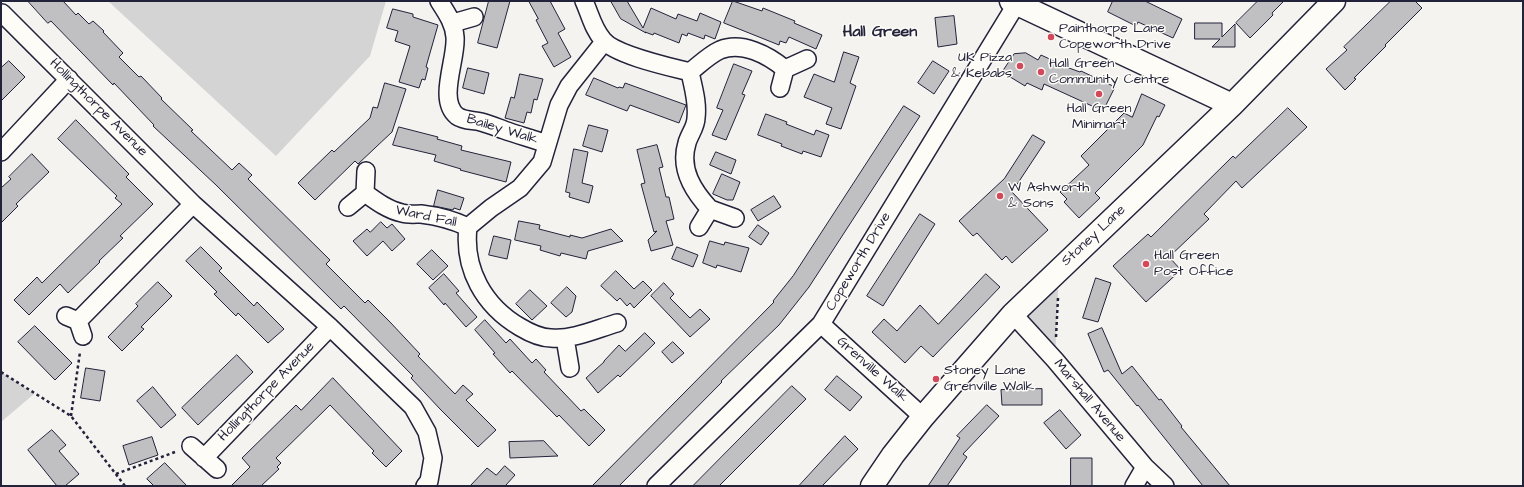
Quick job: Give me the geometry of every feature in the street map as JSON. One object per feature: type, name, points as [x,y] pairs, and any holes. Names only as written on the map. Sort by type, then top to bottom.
[{"type":"street","name":"Bailey Walk","points":[[439,1],[453,23],[455,52],[448,95],[450,106],[457,116],[467,120],[491,125],[547,144]]},
{"type":"street","points":[[584,1],[596,30],[604,42],[631,55],[690,72]]},
{"type":"street","name":"Stoney Lane","points":[[872,486],[893,455],[923,417],[1013,314],[1232,105],[1334,1]]},
{"type":"street","points":[[1024,4],[1232,105]]},
{"type":"street","name":"Copeworth Drive","points":[[656,486],[821,324],[1024,4]]},
{"type":"street","name":"Hollingthorpe Avenue","points":[[2,13],[70,79],[193,204],[330,327],[414,407],[426,432],[433,458],[429,481],[425,486]]},
{"type":"street","points":[[453,23],[474,17]]},
{"type":"street","points":[[604,42],[569,86],[559,105],[542,162],[520,188],[491,208],[468,227],[467,241],[474,276],[483,293],[506,319],[535,335],[550,338],[565,338],[617,324]]},
{"type":"street","points":[[690,72],[720,50],[734,47],[763,54],[775,60],[785,69]]},
{"type":"street","points":[[785,69],[807,59]]},
{"type":"street","points":[[780,88],[785,69]]},
{"type":"street","points":[[690,72],[696,102],[696,119],[687,142],[684,157],[690,184],[696,194],[710,209],[735,218]]},
{"type":"street","points":[[1,152],[70,79]]},
{"type":"street","points":[[348,207],[365,193],[366,171]]},
{"type":"street","name":"Ward Fall","points":[[365,193],[390,209],[404,214],[420,214],[445,218],[468,227]]},
{"type":"street","points":[[75,324],[193,204]]},
{"type":"street","points":[[699,226],[710,209]]},
{"type":"street","name":"Marshall Avenue","points":[[1013,314],[1055,360],[1145,467],[1165,486]]},
{"type":"street","name":"Grenville Walk","points":[[821,324],[923,417]]},
{"type":"street","name":"Hollingthorpe Avenue","points":[[204,458],[330,327]]},
{"type":"street","points":[[565,338],[570,368]]},
{"type":"street","points":[[191,446],[217,469]]},
{"type":"street","points":[[1134,486],[1145,467]]},
{"type":"path","points":[[1055,360],[1059,269]]},
{"type":"path","points":[[71,416],[75,324]]},
{"type":"path","points":[[1,372],[71,416],[125,486]]},
{"type":"path","points":[[116,474],[191,446]]},
{"type":"shaded area","points":[[108,1],[386,1],[370,56],[276,156]]},
{"type":"shaded area","points":[[1059,269],[1055,360],[1013,314]]},
{"type":"shaded area","points":[[1,372],[34,394],[1,422]]},
{"type":"building","points":[[28,1],[63,1],[76,15],[78,13],[89,24],[93,21],[104,31],[103,32],[123,53],[119,57],[139,77],[141,76],[162,98],[161,99],[193,130],[191,131],[232,170],[239,163],[252,175],[248,179],[330,260],[326,264],[365,303],[368,300],[390,322],[420,354],[418,356],[455,394],[463,385],[473,394],[466,400],[496,430],[478,447],[411,378],[413,376],[344,306],[341,309],[216,185],[153,126],[154,125],[114,83],[113,85],[51,21],[48,23]]},
{"type":"building","points":[[489,1],[510,1],[497,48],[478,43]]},
{"type":"building","points":[[529,1],[550,1],[565,29],[558,33],[571,57],[554,67],[542,46],[548,43],[536,20],[538,19]]},
{"type":"building","points":[[611,1],[627,1],[643,28],[651,8],[676,19],[678,14],[697,21],[700,13],[721,22],[715,39],[705,35],[704,39],[688,33],[687,36],[682,34],[679,43],[654,33],[653,35],[645,32],[646,33],[621,19]]},
{"type":"building","points":[[733,1],[762,11],[763,8],[795,21],[794,23],[822,35],[816,49],[789,37],[786,43],[780,41],[779,45],[724,23]]},
{"type":"building","points":[[1113,1],[1145,1],[1182,19],[1173,38],[1138,22],[1136,26],[1108,12]]},
{"type":"building","points":[[1258,1],[1284,1],[1272,13],[1273,15],[1250,38],[1236,23]]},
{"type":"building","points":[[1391,1],[1415,1],[1422,8],[1354,78],[1356,79],[1345,90],[1326,69],[1347,50],[1344,47]]},
{"type":"building","points":[[393,9],[413,14],[413,17],[438,25],[426,67],[428,68],[425,80],[422,79],[419,88],[399,82],[410,46],[395,41],[398,31],[387,28]]},
{"type":"building","points":[[954,16],[957,44],[938,47],[935,18]]},
{"type":"building","points":[[1195,23],[1222,23],[1222,37],[1235,24],[1235,47],[1212,47],[1220,39],[1195,39]]},
{"type":"building","points":[[844,52],[859,57],[850,83],[856,86],[841,129],[826,124],[832,108],[804,97],[814,74],[834,82]]},
{"type":"building","points":[[1026,53],[1038,60],[1041,55],[1115,87],[1103,111],[1044,84],[1042,90],[1027,83],[1025,86],[1002,72],[1014,54]]},
{"type":"building","points":[[9,61],[25,77],[1,101],[1,68]]},
{"type":"building","points":[[933,61],[949,71],[934,94],[918,83]]},
{"type":"building","points":[[734,64],[752,71],[742,94],[745,95],[726,140],[712,135],[723,110],[717,108]]},
{"type":"building","points":[[468,68],[489,73],[484,94],[463,88]]},
{"type":"building","points":[[520,74],[543,79],[537,100],[534,99],[531,113],[527,112],[524,123],[505,118],[511,97],[514,98]]},
{"type":"building","points":[[594,78],[618,88],[623,88],[625,83],[686,105],[679,123],[630,105],[627,111],[586,95]]},
{"type":"building","points":[[385,83],[406,89],[392,132],[358,164],[355,161],[315,200],[298,183],[332,150],[334,152],[370,118],[373,107],[377,108]]},
{"type":"building","points":[[1142,94],[1165,105],[1159,117],[1157,116],[1143,145],[1095,193],[1100,198],[1079,218],[1064,202],[1067,199],[1060,192],[1089,165],[1081,156],[1124,113],[1132,117]]},
{"type":"building","points":[[904,106],[920,116],[809,287],[779,325],[721,381],[722,382],[619,486],[592,486],[774,302],[773,301],[793,276]]},
{"type":"building","points":[[1288,108],[1307,127],[1242,188],[1236,181],[1204,214],[1209,219],[1169,257],[1181,270],[1146,302],[1113,266],[1148,234],[1151,237],[1233,156],[1235,158]]},
{"type":"building","points":[[766,114],[814,135],[816,130],[829,135],[821,157],[803,151],[802,154],[781,146],[782,144],[758,135]]},
{"type":"building","points":[[76,120],[129,174],[126,177],[153,204],[120,236],[123,238],[68,293],[60,284],[29,315],[14,300],[37,277],[42,283],[122,204],[115,198],[117,196],[58,139]]},
{"type":"building","points":[[589,125],[608,130],[602,152],[583,146]]},
{"type":"building","points":[[399,127],[438,137],[437,139],[462,146],[461,150],[511,162],[506,182],[460,170],[461,169],[434,161],[436,155],[393,145]]},
{"type":"building","points":[[1033,135],[1045,142],[1012,192],[1048,230],[1012,263],[1006,256],[1002,260],[977,233],[973,236],[959,221],[1004,179]]},
{"type":"building","points":[[657,145],[663,167],[659,168],[666,197],[669,197],[674,219],[666,221],[673,245],[651,251],[648,240],[657,231],[654,232],[641,184],[645,183],[637,150]]},
{"type":"building","points":[[574,149],[588,152],[582,183],[593,186],[589,203],[569,197],[570,193],[566,192]]},
{"type":"building","points":[[716,152],[736,160],[731,174],[710,165]]},
{"type":"building","points":[[32,154],[49,172],[16,204],[18,206],[1,223],[1,188],[11,179],[9,177]]},
{"type":"building","points":[[722,174],[740,182],[733,200],[727,200],[713,194]]},
{"type":"building","points":[[438,190],[464,198],[460,210],[434,206]]},
{"type":"building","points":[[774,196],[781,207],[758,221],[751,210]]},
{"type":"building","points":[[920,214],[935,224],[883,306],[867,296]]},
{"type":"building","points":[[519,221],[540,225],[539,229],[570,237],[570,235],[582,238],[611,229],[623,241],[588,251],[586,259],[561,253],[560,256],[540,250],[541,246],[515,240]]},
{"type":"building","points":[[381,222],[387,228],[392,224],[405,239],[392,251],[383,241],[367,256],[353,241],[367,229],[370,232]]},
{"type":"building","points":[[758,225],[769,233],[761,245],[749,237]]},
{"type":"building","points":[[494,236],[511,240],[507,259],[489,255]]},
{"type":"building","points":[[710,241],[724,245],[725,242],[749,248],[741,272],[717,265],[716,268],[703,263]]},
{"type":"building","points":[[201,247],[222,268],[219,271],[254,306],[257,302],[284,329],[268,343],[238,313],[236,316],[214,294],[217,292],[186,261]]},
{"type":"building","points":[[677,247],[698,255],[693,267],[672,259]]},
{"type":"building","points":[[432,250],[448,266],[433,280],[417,264]]},
{"type":"building","points":[[616,271],[634,289],[643,281],[652,290],[634,308],[630,303],[627,306],[620,298],[617,301],[601,286]]},
{"type":"building","points":[[444,274],[459,291],[456,293],[477,317],[466,327],[445,303],[444,305],[429,288]]},
{"type":"building","points":[[986,274],[1000,287],[933,357],[921,346],[905,363],[872,332],[884,319],[897,331],[920,305],[938,324]]},
{"type":"building","points":[[1096,278],[1111,283],[1098,322],[1083,318]]},
{"type":"building","points":[[158,282],[172,296],[141,327],[144,329],[122,351],[108,337],[138,306],[136,304]]},
{"type":"building","points":[[664,283],[674,294],[670,298],[690,318],[700,309],[710,319],[690,337],[651,296]]},
{"type":"building","points":[[567,287],[576,296],[572,312],[566,317],[551,303]]},
{"type":"building","points":[[530,290],[547,306],[532,320],[516,304]]},
{"type":"building","points":[[485,320],[506,343],[510,339],[532,363],[536,359],[546,370],[544,372],[581,411],[584,409],[605,430],[589,446],[559,415],[557,417],[512,371],[510,373],[493,354],[495,353],[475,330]]},
{"type":"building","points":[[35,326],[72,363],[55,380],[18,342]]},
{"type":"building","points":[[1102,328],[1122,374],[1132,366],[1159,400],[1161,399],[1182,426],[1181,427],[1230,486],[1203,486],[1108,370],[1104,372],[1088,334]]},
{"type":"building","points":[[645,333],[655,343],[620,377],[618,375],[598,393],[586,378],[604,362],[619,345],[625,351]]},
{"type":"building","points":[[673,342],[684,353],[672,363],[662,352]]},
{"type":"building","points":[[237,355],[253,372],[198,425],[182,408]]},
{"type":"building","points":[[86,368],[105,371],[100,401],[81,398]]},
{"type":"building","points":[[837,376],[862,397],[850,411],[825,390]]},
{"type":"building","points":[[333,378],[402,451],[386,467],[372,453],[374,451],[330,405],[276,458],[281,463],[277,467],[279,469],[261,486],[231,486],[250,467],[242,458],[296,405],[301,410]]},
{"type":"building","points":[[792,386],[806,399],[719,486],[693,486]]},
{"type":"building","points":[[153,387],[176,415],[161,428],[137,401]]},
{"type":"building","points":[[1042,389],[1042,405],[1002,405],[1001,390]]},
{"type":"building","points":[[987,405],[999,416],[963,454],[967,457],[947,486],[928,486],[960,438],[957,436]]},
{"type":"building","points":[[1060,410],[1081,435],[1066,449],[1044,423]]},
{"type":"building","points":[[52,430],[66,445],[59,451],[79,474],[65,486],[57,486],[28,450]]},
{"type":"building","points":[[845,436],[858,449],[822,486],[799,486]]},
{"type":"building","points":[[152,437],[158,455],[129,465],[123,446]]},
{"type":"building","points":[[544,441],[558,456],[510,458],[509,442]]},
{"type":"building","points":[[1071,458],[1092,458],[1092,486],[1071,486]]},
{"type":"building","points":[[165,463],[187,486],[154,486],[147,479]]},
{"type":"building","points":[[505,466],[515,475],[506,485],[507,486],[470,486],[487,468],[496,475]]},
{"type":"place","name":"Painthorpe Lane Copeworth Drive","points":[[1051,37]]},
{"type":"place","name":"UK Pizza & Kebabs","points":[[1020,66]]},
{"type":"place","name":"Hall Green Community Centre","points":[[1041,72]]},
{"type":"place","name":"Hall Green Minimart","points":[[1099,94]]},
{"type":"place","name":"W Ashworth & Sons","points":[[1000,196]]},
{"type":"place","name":"Hall Green Post Office","points":[[1146,264]]},
{"type":"place","name":"Stoney Lane Grenville Walk","points":[[936,379]]},
{"type":"district","name":"Hall Green","points":[[880,33]]}]
